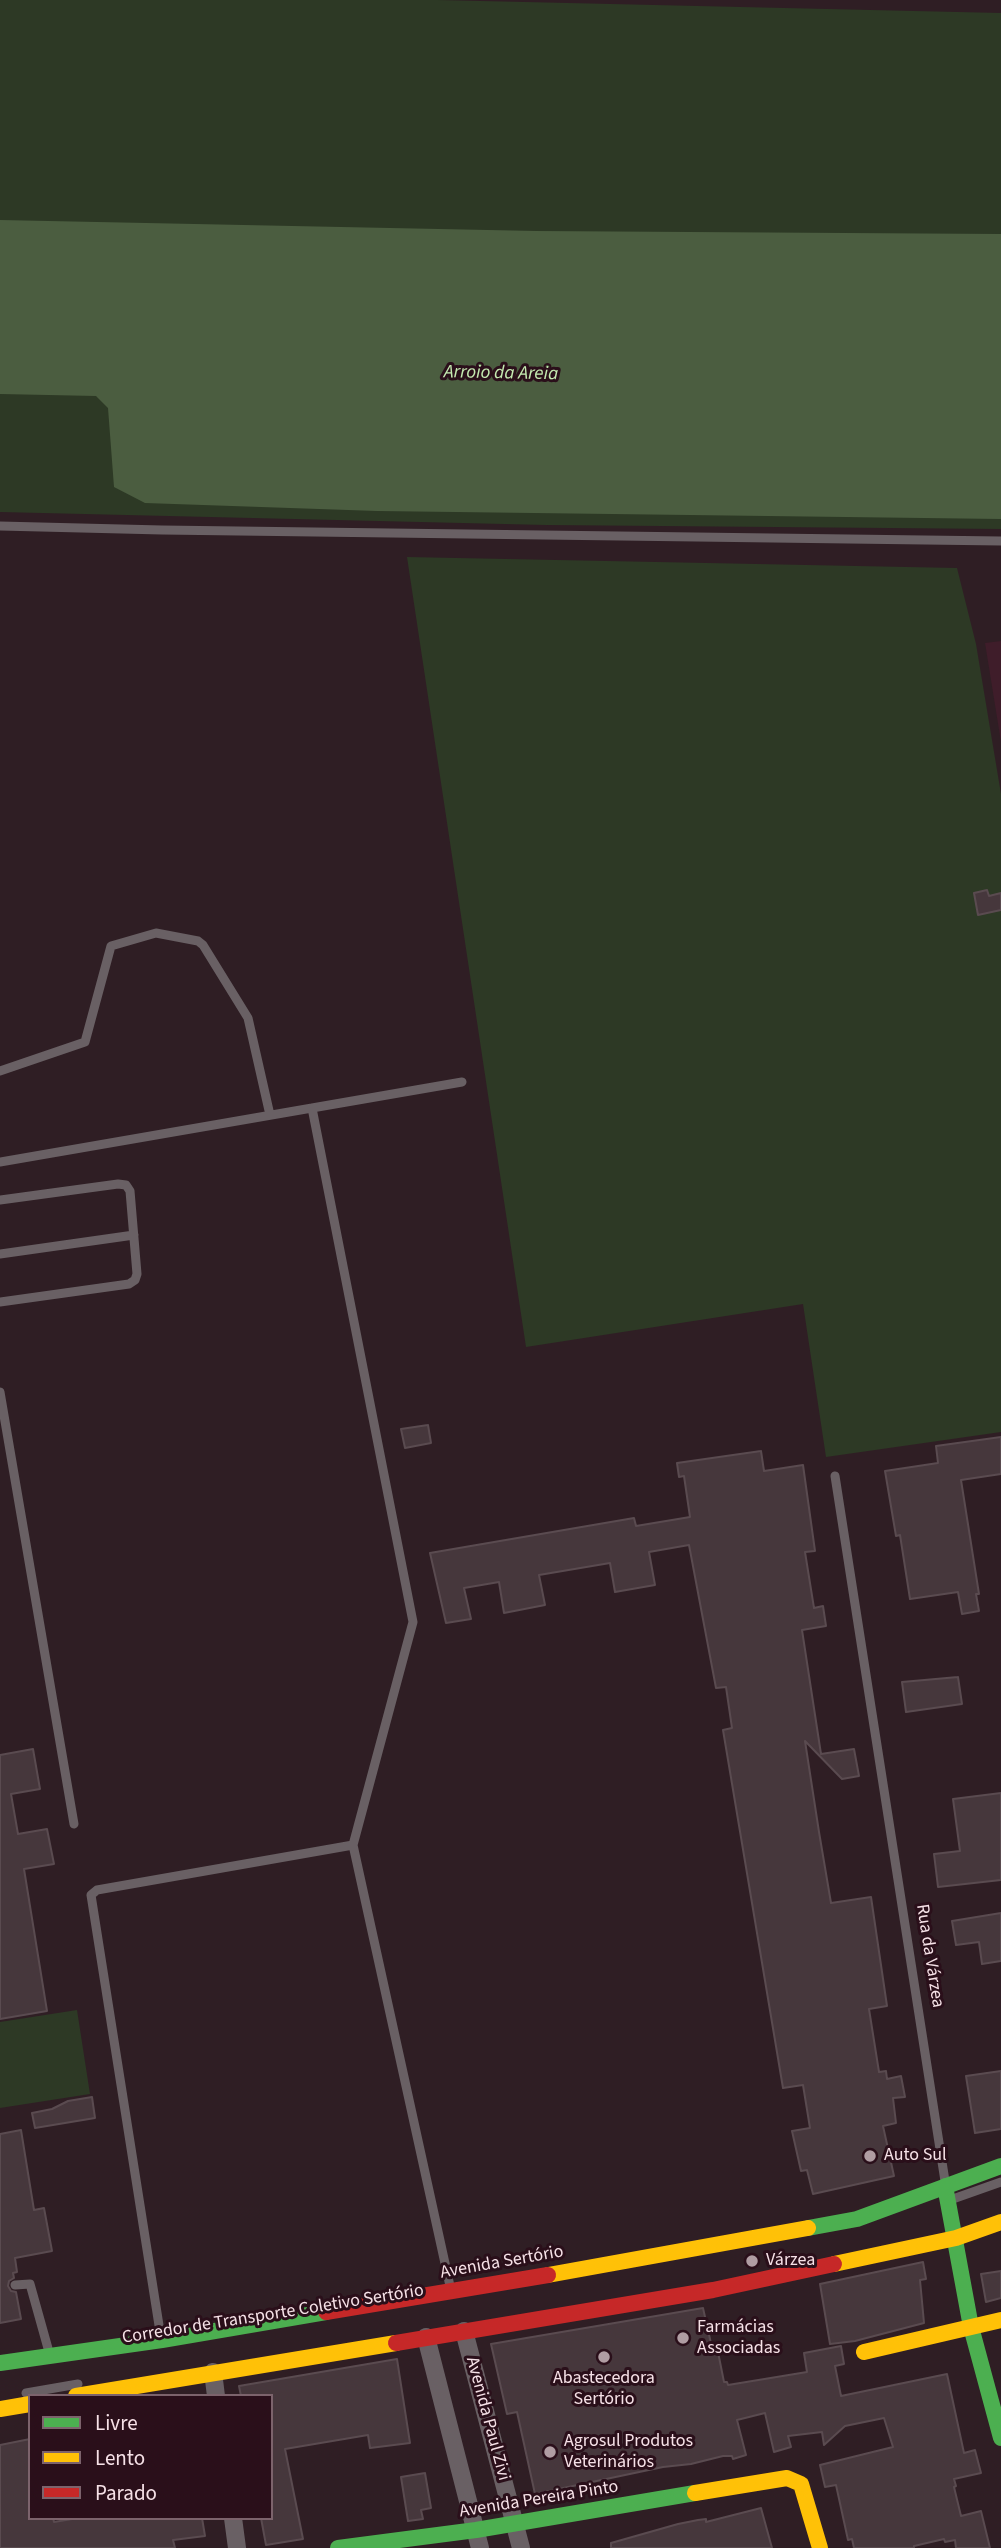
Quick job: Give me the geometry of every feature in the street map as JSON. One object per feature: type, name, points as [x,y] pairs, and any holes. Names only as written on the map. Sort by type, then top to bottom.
[{"type":"main road","name":"Avenida Sertório","points":[[0,2363],[162,2340],[706,2248],[857,2219],[943,2197],[1001,2166]]},
{"type":"main road","name":"Rua da Várzea","points":[[943,2197],[955,2234],[971,2327],[1001,2438]]},
{"type":"main road","points":[[85,2394],[212,2367],[462,2326],[713,2290],[1001,2222]]},
{"type":"main road","points":[[864,2352],[1001,2320]]},
{"type":"main road","points":[[0,2409],[28,2404]]},
{"type":"main road","name":"Avenida Pereira Pinto","points":[[338,2548],[515,2524],[787,2478],[801,2484],[820,2548]]},
{"type":"street","name":"Avenida Paul Zivi","points":[[462,2326],[522,2548]]},
{"type":"street","points":[[424,2332],[480,2548]]},
{"type":"street","points":[[212,2367],[216,2394]]},
{"type":"street","points":[[233,2520],[237,2548]]},
{"type":"lane","points":[[0,526],[1001,541]]},
{"type":"lane","points":[[0,1071],[85,1042],[111,946],[156,933],[198,941],[203,945],[248,1018],[270,1115]]},
{"type":"lane","points":[[0,1162],[462,1082]]},
{"type":"lane","points":[[312,1108],[413,1622],[353,1845],[451,2291]]},
{"type":"lane","points":[[0,1200],[126,1185],[130,1191],[137,1274],[132,1283],[0,1302]]},
{"type":"lane","points":[[0,1254],[134,1235]]},
{"type":"lane","points":[[0,1392],[74,1824]]},
{"type":"lane","name":"Rua da Várzea","points":[[835,1476],[943,2197]]},
{"type":"lane","points":[[162,2340],[91,1895],[97,1890],[353,1845]]},
{"type":"lane","points":[[943,2197],[1001,2182]]},
{"type":"lane","points":[[606,2297],[955,2234],[1001,2212]]},
{"type":"lane","points":[[821,2236],[872,2225]]},
{"type":"lane","name":"Corredor de Transporte Coletivo Sertório","points":[[136,2354],[572,2281]]},
{"type":"lane","points":[[15,2286],[30,2284],[50,2357]]},
{"type":"lane","points":[[13,2395],[92,2382]]},
{"type":"shaded area","points":[[0,0],[438,0],[1001,13],[1001,529],[546,525],[0,512]]},
{"type":"shaded area","points":[[407,557],[957,568],[976,644],[1001,794],[1001,1432],[826,1457],[803,1304],[526,1347]]},
{"type":"shaded area","points":[[1001,641],[1001,742],[985,643]]},
{"type":"shaded area","points":[[77,2010],[90,2094],[0,2108],[0,2022]]},
{"type":"water","name":"Arroio da Areia","points":[[0,220],[537,231],[1001,234],[1001,519],[377,511],[145,503],[114,487],[108,408],[96,396],[0,394]]},
{"type":"building","points":[[987,890],[989,896],[1001,893],[1001,910],[978,915],[974,893]]},
{"type":"building","points":[[428,1425],[431,1443],[405,1448],[401,1429]]},
{"type":"building","points":[[1001,1437],[1001,1474],[961,1480],[979,1594],[976,1594],[979,1611],[962,1614],[958,1592],[910,1599],[900,1535],[896,1536],[885,1471],[938,1463],[936,1446]]},
{"type":"building","points":[[761,1451],[764,1471],[803,1465],[815,1551],[805,1552],[814,1608],[823,1606],[826,1626],[802,1630],[821,1754],[854,1749],[859,1776],[842,1779],[805,1741],[819,1832],[831,1903],[871,1897],[887,2006],[869,2009],[879,2072],[886,2071],[887,2079],[901,2076],[905,2097],[893,2098],[896,2123],[883,2126],[894,2176],[813,2194],[807,2170],[801,2171],[792,2131],[810,2128],[803,2085],[783,2088],[723,1730],[732,1728],[726,1687],[716,1688],[689,1545],[649,1552],[655,1585],[615,1592],[610,1563],[539,1575],[545,1605],[504,1613],[499,1582],[464,1588],[471,1619],[446,1623],[430,1553],[634,1518],[636,1526],[690,1517],[684,1476],[679,1477],[677,1463]]},
{"type":"building","points":[[958,1677],[962,1704],[906,1712],[902,1682]]},
{"type":"building","points":[[33,1749],[40,1789],[11,1794],[18,1834],[47,1829],[54,1864],[24,1869],[47,2011],[0,2019],[0,1755]]},
{"type":"building","points":[[1001,1793],[1001,1880],[938,1887],[934,1854],[960,1851],[953,1799]]},
{"type":"building","points":[[1001,1913],[1001,1961],[982,1964],[979,1942],[956,1945],[952,1921]]},
{"type":"building","points":[[1001,2071],[1001,2129],[975,2133],[966,2076]]},
{"type":"building","points":[[92,2097],[95,2118],[35,2128],[32,2113],[52,2109],[68,2101]]},
{"type":"building","points":[[21,2130],[34,2210],[44,2208],[52,2251],[15,2258],[17,2272],[13,2273],[14,2278],[9,2281],[8,2286],[11,2291],[16,2292],[21,2319],[0,2323],[0,2134]]},
{"type":"building","points":[[923,2262],[926,2279],[920,2280],[924,2323],[855,2341],[830,2344],[820,2284]]},
{"type":"building","points":[[1001,2271],[1001,2298],[986,2302],[981,2274]]},
{"type":"building","points":[[703,2308],[712,2348],[717,2347],[724,2382],[728,2385],[807,2372],[804,2353],[841,2346],[844,2364],[835,2366],[841,2396],[947,2374],[964,2453],[975,2450],[981,2473],[954,2479],[961,2516],[981,2511],[990,2548],[956,2548],[955,2540],[945,2542],[944,2539],[914,2548],[854,2548],[852,2539],[848,2540],[836,2485],[825,2487],[820,2465],[893,2447],[884,2418],[845,2426],[824,2445],[822,2432],[788,2436],[791,2447],[774,2452],[765,2413],[737,2420],[746,2455],[733,2459],[732,2456],[723,2456],[663,2467],[535,2494],[517,2412],[507,2414],[491,2344]]},
{"type":"building","points":[[397,2359],[410,2443],[370,2448],[368,2435],[285,2449],[303,2539],[266,2545],[261,2520],[273,2520],[273,2394],[241,2394],[239,2386]]},
{"type":"building","points":[[28,2439],[28,2520],[202,2520],[205,2536],[173,2540],[175,2548],[0,2548],[0,2445]]},
{"type":"building","points":[[425,2473],[431,2508],[421,2510],[423,2519],[408,2521],[401,2477]]},
{"type":"building","points":[[761,2508],[772,2548],[611,2548],[611,2543],[678,2524],[706,2519],[706,2522]]},
{"type":"traffic: fast","points":[[808,2228],[857,2219],[1001,2166]]},
{"type":"traffic: fast","points":[[945,2186],[971,2327],[1001,2438]]},
{"type":"traffic: fast","points":[[0,2363],[162,2340],[326,2312]]},
{"type":"traffic: fast","points":[[338,2548],[476,2530],[695,2493]]},
{"type":"traffic: slow","points":[[834,2264],[956,2238],[1001,2222]]},
{"type":"traffic: slow","points":[[548,2275],[808,2228]]},
{"type":"traffic: slow","points":[[864,2352],[1001,2320]]},
{"type":"traffic: slow","points":[[88,2394],[396,2343]]},
{"type":"traffic: slow","points":[[0,2409],[28,2404]]},
{"type":"traffic: slow","points":[[695,2493],[787,2478],[801,2484],[820,2548]]},
{"type":"traffic: jam","points":[[396,2343],[713,2290],[834,2264]]},
{"type":"traffic: jam","points":[[326,2312],[548,2275]]},
{"type":"place","name":"Auto Sul","points":[[870,2156]]},
{"type":"place","name":"Várzea","points":[[752,2261]]},
{"type":"place","name":"Farmácias Associadas","points":[[683,2338]]},
{"type":"place","name":"Abastecedora Sertório","points":[[604,2357]]},
{"type":"place","name":"Agrosul Produtos Veterinários","points":[[550,2452]]}]
